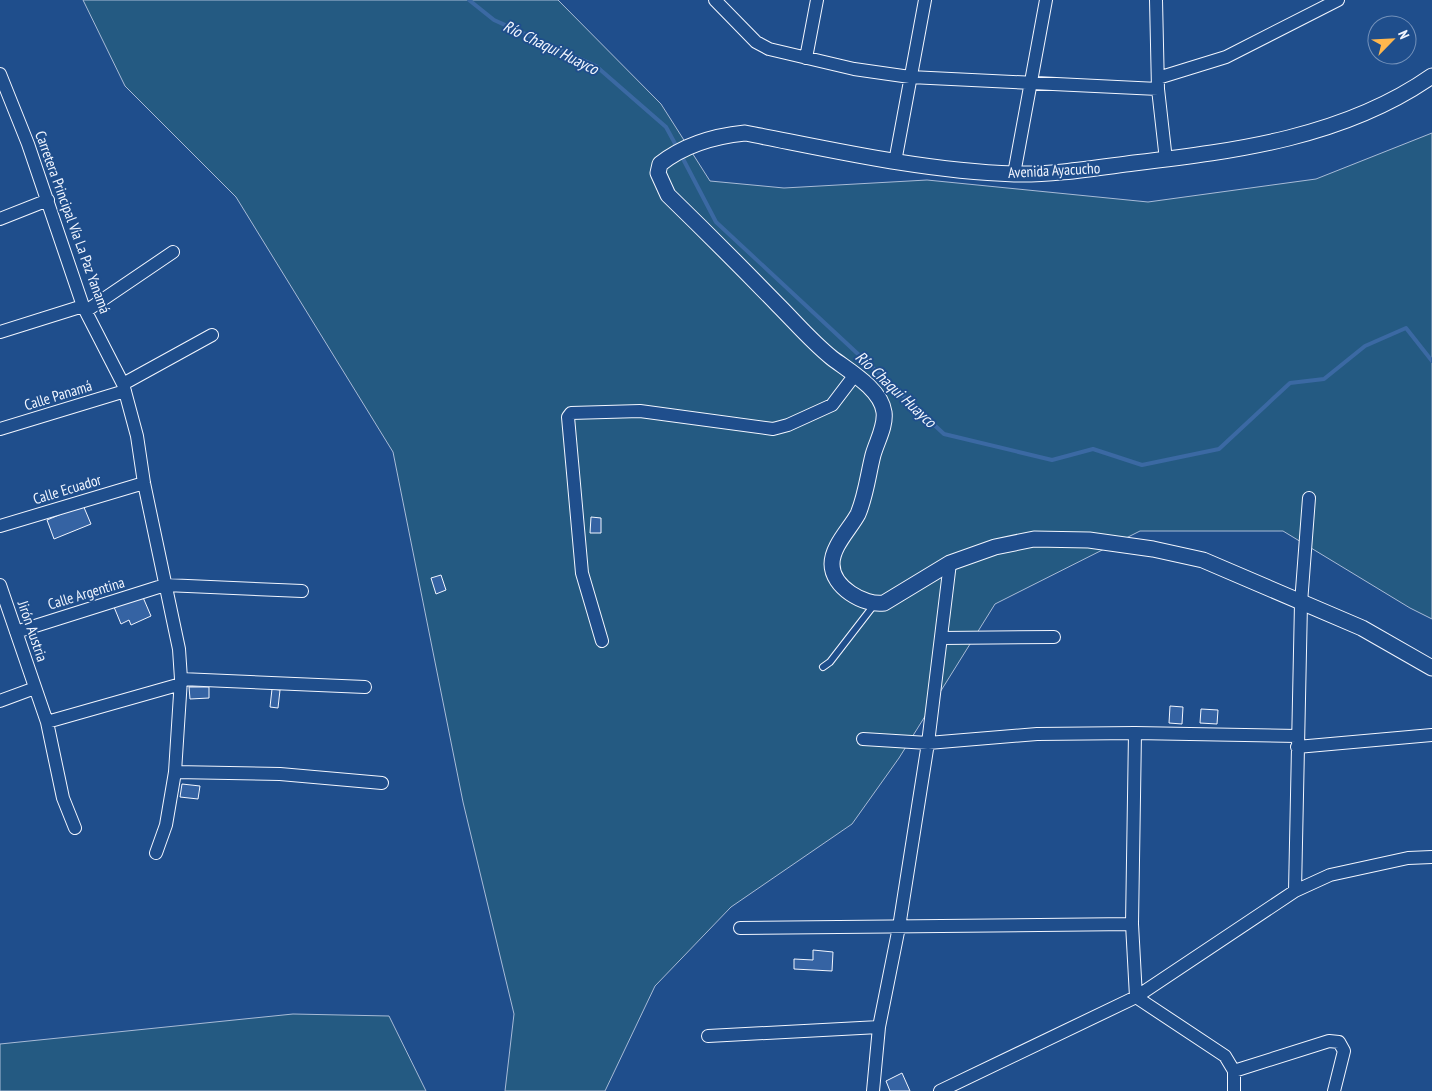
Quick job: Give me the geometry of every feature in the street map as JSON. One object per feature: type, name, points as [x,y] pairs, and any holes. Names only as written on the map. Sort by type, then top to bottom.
[{"type":"street","points":[[715,0],[756,42],[769,49],[854,69],[910,77],[1032,82],[1158,84],[1226,57],[1338,0]]},
{"type":"street","points":[[806,58],[817,0]]},
{"type":"street","points":[[895,162],[925,0]]},
{"type":"street","points":[[1014,174],[1046,0]]},
{"type":"street","points":[[1156,0],[1158,84],[1166,160]]},
{"type":"street","name":"Carretera Principal Vía La Paz Yanamá","points":[[0,74],[13,103],[85,309],[124,388],[137,436],[144,483],[179,649],[181,681],[175,772],[166,825],[156,854]]},
{"type":"street","name":"Avenida Ayacucho","points":[[854,376],[817,346],[668,195],[658,173],[660,164],[667,158],[720,136],[745,133],[895,162],[1014,174],[1078,170],[1166,160],[1302,136],[1343,123],[1416,87],[1432,76]]},
{"type":"street","points":[[0,219],[48,200]]},
{"type":"street","points":[[0,332],[85,309],[173,252]]},
{"type":"street","name":"Calle Panamá","points":[[0,429],[124,388],[212,335]]},
{"type":"street","points":[[602,642],[582,574],[568,417],[570,413],[640,411],[773,429],[788,425],[832,405],[854,376],[873,391],[879,399],[884,409],[884,421],[858,514],[834,552],[832,563],[838,582],[867,602],[874,604],[884,603],[950,563],[995,547],[1034,539],[1089,540],[1153,549],[1203,560],[1362,628],[1432,668]]},
{"type":"street","name":"Calle Ecuador","points":[[0,526],[144,483]]},
{"type":"street","points":[[1295,891],[1301,603],[1309,498]]},
{"type":"street","points":[[873,1091],[879,1027],[899,927],[928,743],[950,563]]},
{"type":"street","name":"Jirón Austria","points":[[0,585],[47,722],[63,798],[75,828]]},
{"type":"street","points":[[165,585],[302,591]]},
{"type":"street","name":"Calle Argentina","points":[[16,632],[165,585]]},
{"type":"street","points":[[942,638],[1054,637]]},
{"type":"street","points":[[47,722],[181,681],[365,687]]},
{"type":"street","points":[[0,701],[35,688]]},
{"type":"street","points":[[1135,733],[1132,924],[1136,997]]},
{"type":"street","points":[[863,739],[928,743],[1037,734],[1135,733],[1297,741],[1432,735]]},
{"type":"street","points":[[175,772],[280,774],[382,782]]},
{"type":"street","points":[[940,1091],[1136,997],[1295,891],[1330,875],[1408,858],[1432,857]]},
{"type":"street","points":[[740,928],[1132,924]]},
{"type":"street","points":[[1136,997],[1225,1056],[1234,1071],[1234,1091]]},
{"type":"street","points":[[708,1036],[879,1027]]},
{"type":"street","points":[[1234,1071],[1329,1041],[1339,1042],[1344,1051],[1334,1091]]},
{"type":"lane","points":[[823,667],[830,662],[874,604]]},
{"type":"shaded area","points":[[83,0],[558,0],[661,104],[710,181],[784,188],[927,180],[1148,202],[1316,179],[1432,133],[1432,619],[1410,608],[1283,531],[1140,531],[995,604],[899,758],[852,824],[731,907],[655,986],[605,1091],[505,1091],[514,1014],[463,802],[393,452],[236,197],[125,86]]},
{"type":"shaded area","points":[[293,1014],[389,1016],[426,1091],[0,1091],[0,1044]]},
{"type":"building","points":[[83,505],[91,524],[54,539],[47,520]]},
{"type":"building","points":[[591,517],[601,518],[601,533],[590,533]]},
{"type":"building","points":[[441,575],[446,590],[436,594],[431,578]]},
{"type":"building","points":[[142,595],[151,616],[131,625],[129,620],[121,624],[114,607]]},
{"type":"building","points":[[189,687],[209,687],[209,698],[190,699]]},
{"type":"building","points":[[272,689],[280,690],[278,708],[270,707]]},
{"type":"building","points":[[1170,706],[1183,707],[1182,724],[1169,723]]},
{"type":"building","points":[[1201,709],[1218,710],[1217,724],[1200,723]]},
{"type":"building","points":[[182,784],[200,786],[198,799],[180,797]]},
{"type":"building","points":[[813,950],[833,952],[832,971],[794,969],[794,959],[813,960]]},
{"type":"building","points":[[902,1073],[910,1091],[890,1091],[886,1081]]},
{"type":"waterway","name":"Río Chaqui Huayco","points":[[469,0],[494,20],[596,66],[666,127],[678,149]]},
{"type":"waterway","name":"Río Chaqui Huayco","points":[[681,155],[716,222],[944,434],[1052,460],[1093,449],[1142,465],[1219,449],[1290,383],[1324,379],[1365,346],[1406,328],[1432,361]]}]
